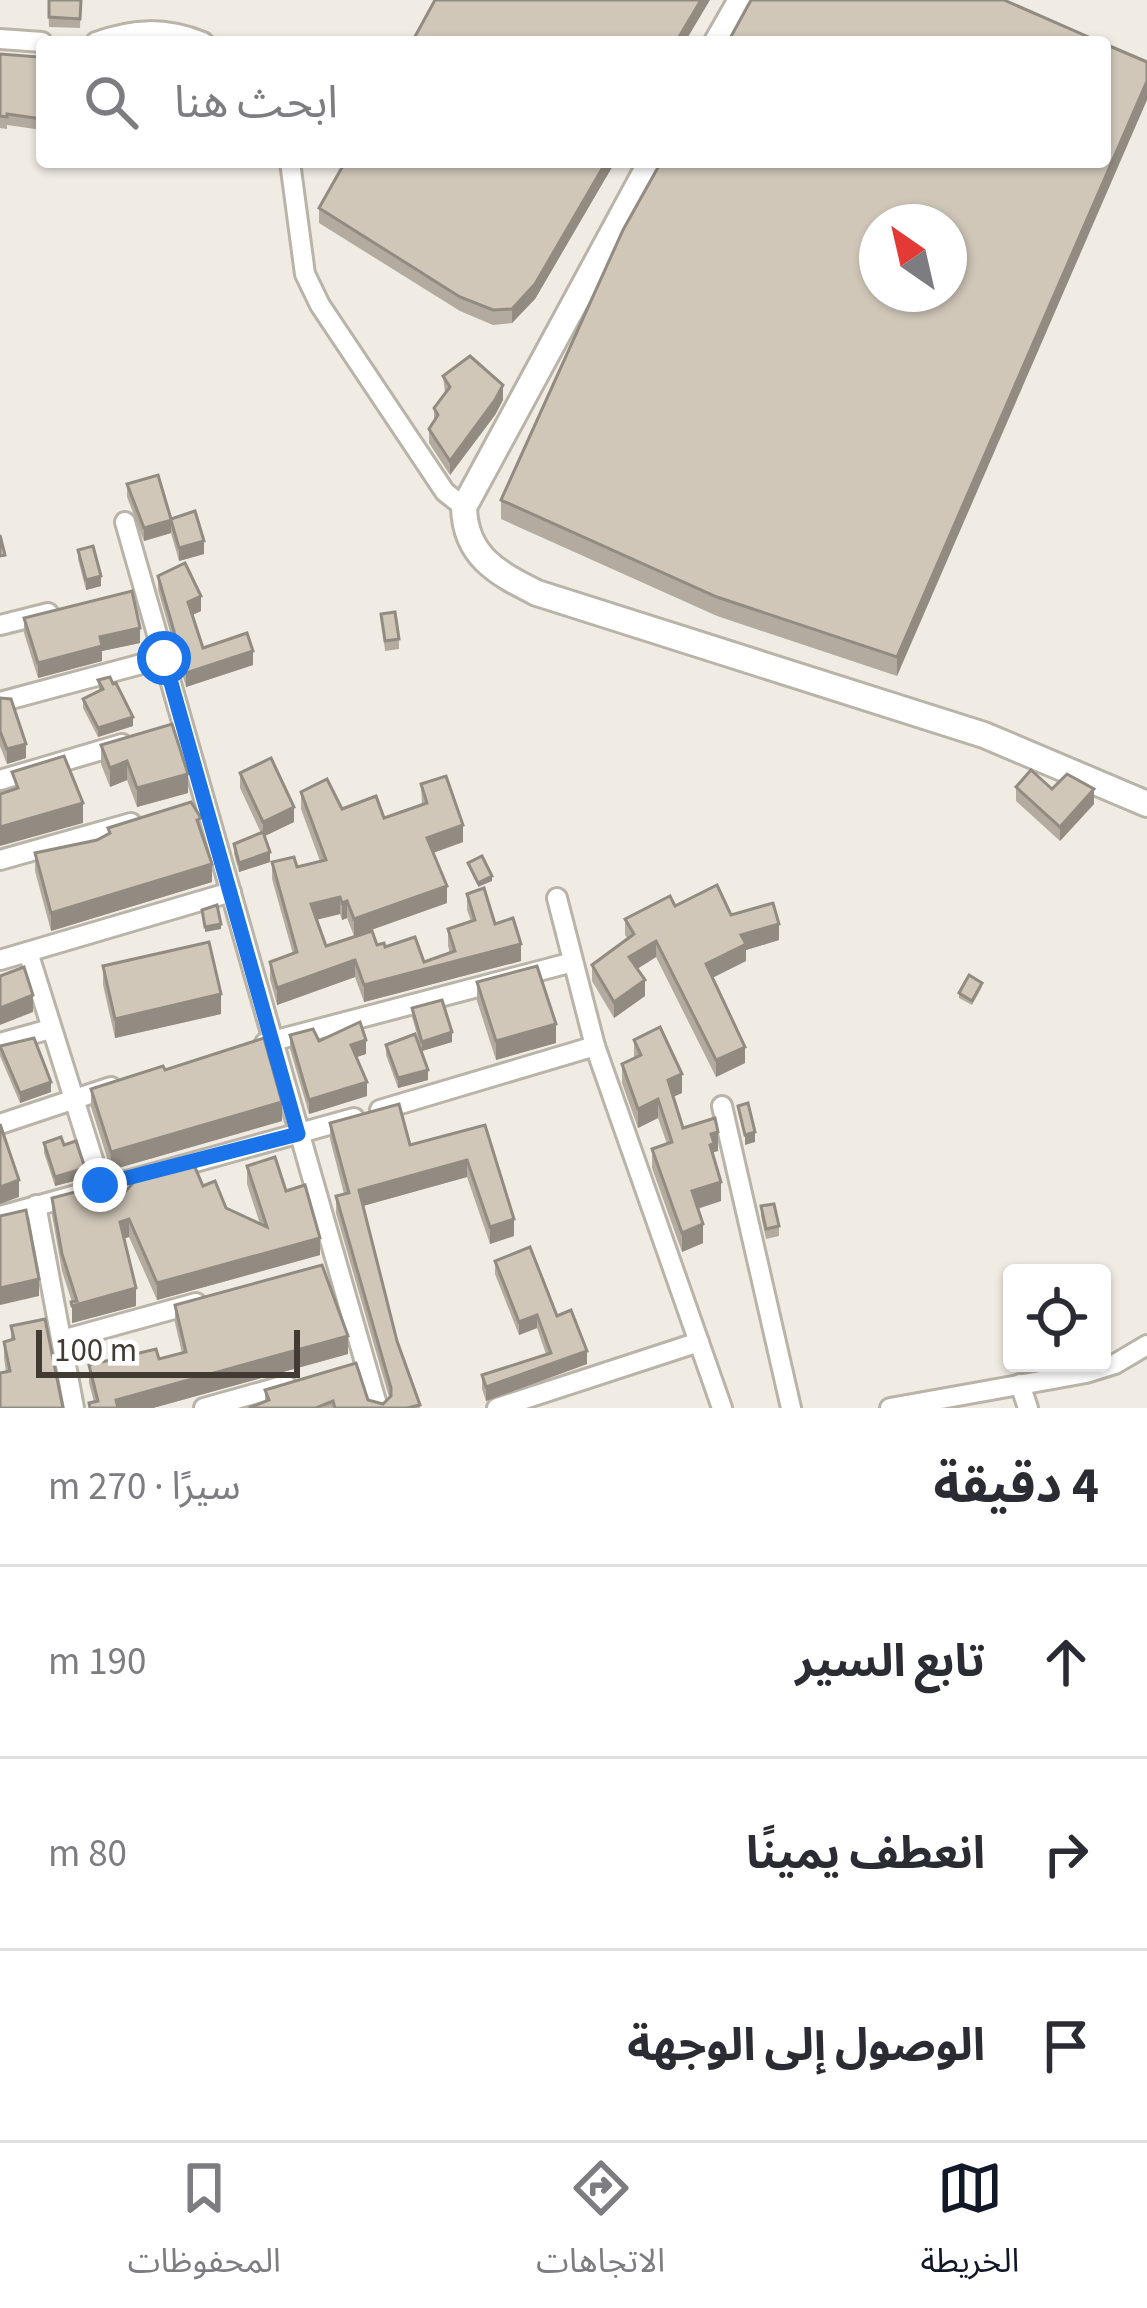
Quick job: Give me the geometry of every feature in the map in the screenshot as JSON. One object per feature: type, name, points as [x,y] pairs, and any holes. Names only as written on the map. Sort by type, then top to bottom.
[{"type":"street","points":[[721,36],[741,0]]},
{"type":"street","points":[[113,36],[163,29],[185,36]]},
{"type":"street","points":[[0,40],[36,42]]},
{"type":"street","points":[[291,168],[305,274],[320,305],[445,492],[464,507]]},
{"type":"street","points":[[648,168],[464,507],[464,529],[486,564],[537,593],[984,734],[1147,804]]},
{"type":"street","points":[[125,522],[378,1408]]},
{"type":"street","points":[[124,594],[144,589]]},
{"type":"street","points":[[0,626],[62,610]]},
{"type":"street","points":[[0,702],[164,658]]},
{"type":"street","points":[[161,732],[184,725]]},
{"type":"street","points":[[0,780],[138,739]]},
{"type":"street","points":[[182,808],[205,802]]},
{"type":"street","points":[[0,860],[160,814]]},
{"type":"street","points":[[0,960],[231,892]]},
{"type":"street","points":[[557,898],[596,1046],[722,1408]]},
{"type":"street","points":[[28,952],[100,1185]]},
{"type":"street","points":[[250,1047],[574,962]]},
{"type":"street","points":[[0,1043],[50,1029]]},
{"type":"street","points":[[0,1216],[596,1046]]},
{"type":"street","points":[[0,1124],[138,1079]]},
{"type":"street","points":[[722,1106],[790,1408]]},
{"type":"street","points":[[36,1205],[74,1408]]},
{"type":"street","points":[[313,1272],[336,1265]]},
{"type":"street","points":[[62,1340],[222,1296]]},
{"type":"street","points":[[497,1408],[699,1342]]},
{"type":"street","points":[[890,1408],[1086,1373],[1115,1364],[1147,1345]]},
{"type":"street","points":[[343,1370],[365,1364]]},
{"type":"street","points":[[204,1408],[300,1382]]},
{"type":"street","points":[[1020,1384],[1028,1408]]},
{"type":"building","points":[[49,0],[81,0],[80,19],[49,17]]},
{"type":"building","points":[[435,0],[701,0],[680,36],[415,36]]},
{"type":"building","points":[[751,0],[1004,0],[1086,36],[731,36]]},
{"type":"building","points":[[1111,47],[1147,62],[1147,81],[1111,164]]},
{"type":"building","points":[[0,54],[36,57],[36,118],[0,116]]},
{"type":"building","points":[[342,168],[603,168],[535,284],[512,309],[493,310],[460,297],[319,208]]},
{"type":"building","points":[[658,168],[1109,168],[897,657],[717,597],[501,500],[623,230]]},
{"type":"building","points":[[470,356],[503,385],[450,461],[429,429],[438,415],[434,408],[450,387],[443,376]]},
{"type":"building","points":[[158,475],[171,519],[195,511],[204,541],[179,548],[171,520],[144,528],[127,484]]},
{"type":"building","points":[[93,546],[101,576],[86,580],[78,550]]},
{"type":"building","points":[[185,563],[201,596],[188,602],[203,648],[247,633],[253,651],[186,673],[158,576]]},
{"type":"building","points":[[132,591],[140,628],[100,637],[102,646],[38,663],[24,618]]},
{"type":"building","points":[[395,612],[399,639],[385,641],[381,614]]},
{"type":"building","points":[[110,677],[133,717],[98,728],[83,699],[103,689],[98,680]]},
{"type":"building","points":[[0,698],[11,699],[26,744],[7,749],[0,731]]},
{"type":"building","points":[[172,724],[188,774],[137,788],[127,761],[110,768],[101,745]]},
{"type":"building","points":[[64,756],[83,803],[0,827],[0,794],[18,788],[12,772]]},
{"type":"building","points":[[271,758],[294,807],[263,822],[240,773]]},
{"type":"building","points":[[1031,770],[1052,789],[1067,774],[1094,789],[1060,827],[1016,787]]},
{"type":"building","points":[[446,776],[463,825],[427,838],[447,886],[354,919],[347,901],[342,903],[340,897],[311,904],[326,946],[372,931],[377,945],[384,943],[385,947],[415,937],[424,962],[455,951],[448,929],[475,920],[467,894],[484,888],[495,924],[513,918],[521,944],[364,985],[355,960],[277,988],[270,962],[297,952],[272,862],[294,857],[297,867],[326,860],[301,792],[327,779],[342,809],[376,796],[384,818],[427,803],[421,784]]},
{"type":"building","points":[[191,802],[201,818],[197,820],[212,864],[51,913],[35,853],[97,840],[110,833],[108,828]]},
{"type":"building","points":[[263,832],[270,852],[239,863],[234,844]]},
{"type":"building","points":[[482,856],[492,876],[478,883],[468,863]]},
{"type":"building","points":[[717,885],[731,915],[773,903],[779,924],[741,935],[746,944],[706,964],[745,1047],[716,1060],[656,941],[629,957],[645,980],[614,1002],[592,965],[634,934],[625,919],[670,896],[675,906]]},
{"type":"building","points":[[217,905],[221,924],[205,927],[202,910]]},
{"type":"building","points":[[209,942],[221,994],[115,1019],[103,966]]},
{"type":"building","points":[[537,966],[556,1024],[496,1041],[477,982]]},
{"type":"building","points":[[24,967],[33,995],[0,1008],[0,976]]},
{"type":"building","points":[[969,975],[982,983],[972,1001],[959,993]]},
{"type":"building","points":[[442,1000],[452,1032],[422,1042],[412,1008]]},
{"type":"building","points":[[360,1022],[366,1040],[351,1045],[367,1082],[309,1100],[290,1035],[313,1029],[319,1041]]},
{"type":"building","points":[[660,1027],[682,1074],[668,1080],[683,1128],[715,1118],[718,1132],[711,1134],[714,1143],[710,1145],[721,1182],[692,1191],[703,1224],[682,1233],[652,1149],[672,1142],[658,1099],[638,1109],[622,1064],[641,1055],[634,1040]]},
{"type":"building","points":[[415,1034],[428,1070],[398,1078],[386,1045]]},
{"type":"building","points":[[34,1038],[51,1082],[20,1093],[0,1046]]},
{"type":"building","points":[[264,1038],[282,1102],[111,1152],[91,1089]]},
{"type":"building","points":[[748,1103],[755,1132],[745,1135],[738,1106]]},
{"type":"building","points":[[399,1104],[410,1145],[485,1125],[514,1219],[490,1227],[467,1160],[359,1190],[397,1341],[420,1405],[335,1408],[333,1401],[316,1408],[249,1408],[269,1400],[265,1390],[356,1363],[368,1400],[383,1404],[391,1396],[336,1196],[349,1193],[330,1123]]},
{"type":"building","points":[[0,1124],[19,1180],[0,1187]]},
{"type":"building","points":[[61,1137],[64,1145],[76,1141],[85,1168],[55,1177],[44,1143]]},
{"type":"building","points":[[275,1157],[286,1191],[305,1185],[320,1238],[157,1283],[129,1219],[120,1222],[136,1288],[72,1306],[77,1301],[52,1198],[113,1182],[116,1202],[143,1172],[191,1158],[203,1186],[215,1181],[226,1208],[267,1227],[247,1166]]},
{"type":"building","points":[[774,1204],[779,1226],[766,1229],[761,1206]]},
{"type":"building","points":[[26,1210],[39,1279],[0,1288],[0,1216]]},
{"type":"building","points":[[530,1247],[557,1316],[571,1310],[587,1351],[486,1387],[482,1375],[551,1353],[537,1315],[519,1322],[495,1261]]},
{"type":"building","points":[[322,1265],[348,1336],[116,1400],[118,1408],[90,1408],[89,1403],[98,1401],[89,1365],[156,1349],[159,1359],[186,1352],[175,1305]]},
{"type":"building","points":[[45,1319],[63,1408],[0,1408],[0,1373],[10,1371],[4,1342],[14,1339],[11,1326]]},
{"type":"route","points":[[100,1185],[298,1134],[164,658]]}]
